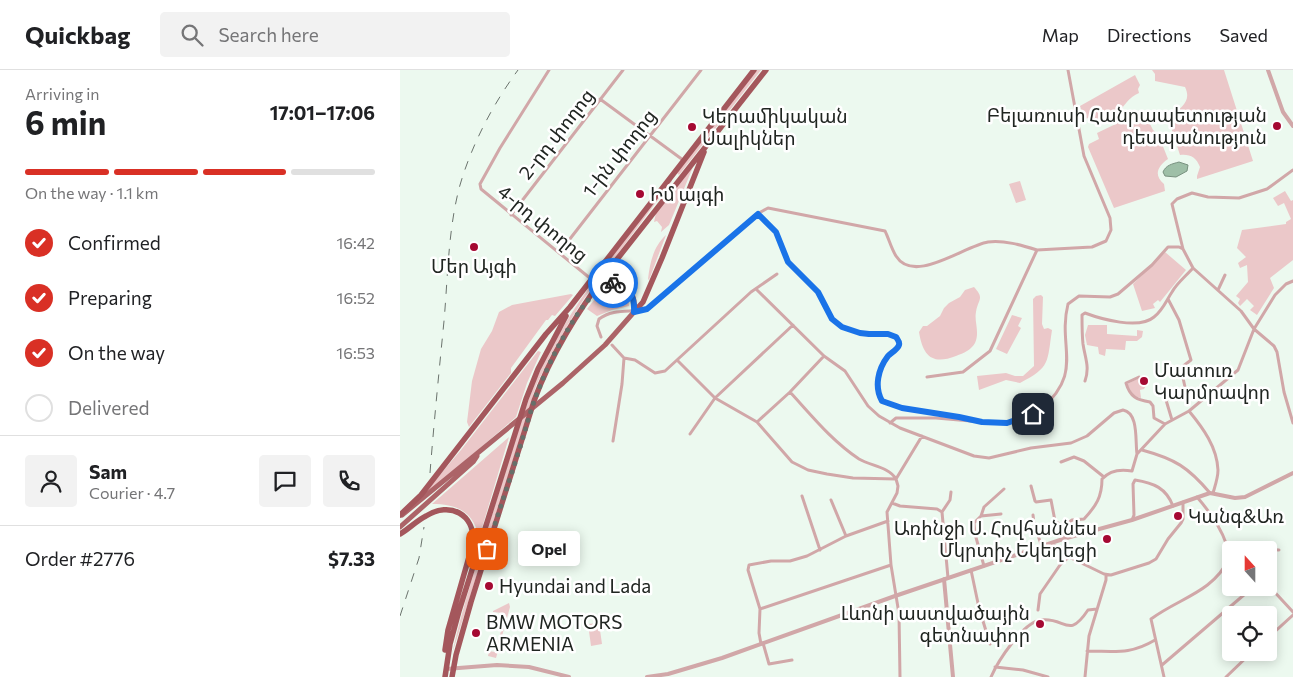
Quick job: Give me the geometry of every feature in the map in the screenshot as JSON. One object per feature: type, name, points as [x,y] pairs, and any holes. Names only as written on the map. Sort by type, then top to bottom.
[{"type":"highway","points":[[400,516],[421,495],[546,334],[570,308],[754,70]]},
{"type":"highway","points":[[452,677],[473,594],[534,401],[562,340],[586,300],[607,272],[766,70]]},
{"type":"highway","points":[[634,312],[643,302],[707,144]]},
{"type":"highway","points":[[671,176],[676,176],[678,181]]},
{"type":"highway","points":[[601,267],[602,272],[607,272]]},
{"type":"highway","points":[[586,300],[602,286],[617,283],[627,288],[631,293],[634,312]]},
{"type":"highway","points":[[446,661],[472,568],[526,399],[538,369],[570,308]]},
{"type":"highway","points":[[400,534],[426,515],[443,510],[451,510],[462,515],[472,525],[474,533],[473,543],[448,630],[445,677]]},
{"type":"main road","points":[[400,516],[563,383],[605,345],[634,312]]},
{"type":"main road","points":[[400,527],[472,462],[479,453]]},
{"type":"street","name":"4-րդ փողոց","points":[[549,70],[500,148],[480,187],[511,215],[592,279]]},
{"type":"street","name":"2-րդ փողոց","points":[[511,215],[623,70]]},
{"type":"street","name":"1-ին փողոց","points":[[559,253],[702,70]]},
{"type":"street","points":[[601,337],[598,326],[600,319],[606,314],[647,309],[758,214],[768,208],[885,231],[896,257],[905,265],[918,268],[947,259],[986,242],[1002,242],[1037,250],[1092,247],[1106,241],[1111,230],[1110,218],[1084,156],[1068,70]]},
{"type":"street","points":[[1268,70],[1284,112],[1293,126]]},
{"type":"street","points":[[600,99],[683,160]]},
{"type":"street","points":[[1293,170],[1267,189],[1239,198],[1208,197],[1192,193],[1177,198],[1172,204],[1183,249],[1193,268],[1241,311],[1254,329],[1274,346],[1291,406],[1293,423]]},
{"type":"street","points":[[758,214],[776,232],[788,262],[818,292],[832,319],[842,327],[853,331],[869,334],[888,334],[896,337],[899,346],[884,363],[877,384],[877,390],[882,401],[902,408],[959,417],[971,421]]},
{"type":"street","points":[[1040,410],[1057,394],[1066,370],[1068,356],[1066,315],[1068,304],[1079,296],[1110,296],[1118,294],[1152,265],[1168,247],[1183,249]]},
{"type":"street","points":[[927,377],[962,372],[990,351],[1037,250]]},
{"type":"street","points":[[1085,381],[1088,372],[1083,346],[1082,315],[1085,313],[1108,320],[1130,323],[1152,319],[1163,308],[1173,290],[1193,268]]},
{"type":"street","points":[[612,346],[624,358],[635,360],[655,373],[665,371],[756,289],[776,274]]},
{"type":"street","points":[[1218,290],[1225,275]]},
{"type":"street","points":[[1137,454],[1165,424],[1189,411],[1238,370],[1254,329],[1275,295],[1286,284],[1293,281]]},
{"type":"street","points":[[756,289],[824,356],[845,372],[879,416],[890,423],[974,456],[989,458],[1030,448],[1071,443],[1087,436],[1114,413],[1123,410],[1131,414],[1134,420],[1137,454],[1132,471],[1124,470],[1107,474],[1102,479],[1102,490],[1099,500],[1084,519],[1072,520],[1066,524],[1063,540]]},
{"type":"street","points":[[1168,299],[1179,320],[1191,360],[1182,367],[1185,387],[1166,400],[1172,420]]},
{"type":"street","points":[[690,434],[715,398],[793,325]]},
{"type":"street","points":[[756,422],[790,392],[824,356]]},
{"type":"street","points":[[613,441],[624,358]]},
{"type":"street","points":[[678,361],[715,398],[756,422],[792,462],[808,470],[853,478],[896,479]]},
{"type":"street","points":[[1139,377],[1126,384],[1130,394],[1136,400],[1150,402],[1154,418],[1165,424]]},
{"type":"street","points":[[790,392],[837,442],[862,460],[891,472],[896,479],[897,493],[887,512],[891,565],[899,614],[900,677]]},
{"type":"street","points":[[890,423],[896,418],[936,418],[1007,423],[1040,410],[1048,409]]},
{"type":"street","points":[[1189,411],[1204,429],[1216,457],[1218,472],[1212,493]]},
{"type":"street","points":[[896,479],[922,436]]},
{"type":"street","points":[[1142,450],[1162,455],[1183,465],[1212,493]]},
{"type":"street","points":[[1061,462],[1074,458],[1084,461],[1104,477]]},
{"type":"street","points":[[647,677],[668,676],[971,570],[1051,543],[1132,520],[1197,497],[1212,493],[1235,498],[1245,497],[1293,473]]},
{"type":"street","points":[[1132,520],[1134,515],[1133,484],[1136,480],[1151,483],[1162,488],[1169,496],[1173,506]]},
{"type":"street","points":[[1031,486],[1036,502],[1051,500],[1055,521],[1065,528]]},
{"type":"street","points":[[984,566],[974,534],[974,523],[981,516],[984,507],[1004,489]]},
{"type":"street","points":[[951,492],[950,500],[942,512],[953,677]]},
{"type":"street","points":[[802,496],[820,550]]},
{"type":"street","points":[[1197,497],[1211,513],[1225,541]]},
{"type":"street","points":[[831,500],[846,536]]},
{"type":"street","points":[[1051,543],[1069,557],[1111,575],[1156,559],[1168,539],[1181,524],[1183,519],[1183,502]]},
{"type":"street","points":[[892,503],[900,506],[937,509],[942,512]]},
{"type":"street","points":[[981,516],[1002,514]]},
{"type":"street","points":[[1033,515],[1034,524],[1042,546]]},
{"type":"street","points":[[792,660],[769,664],[759,633],[760,609],[748,570],[749,565],[771,561],[790,561],[807,556],[846,536],[888,521]]},
{"type":"street","points":[[1038,610],[1040,594],[1060,565],[1069,557]]},
{"type":"street","points":[[760,609],[891,565]]},
{"type":"street","points":[[1164,677],[1151,619],[1199,592],[1212,582],[1222,568]]},
{"type":"street","points":[[971,570],[978,608],[990,644]]},
{"type":"street","points":[[1085,677],[1090,636],[1106,574]]},
{"type":"street","points":[[1162,665],[1243,596]]},
{"type":"street","points":[[1277,629],[1293,614],[1278,596]]},
{"type":"street","points":[[992,677],[995,667],[1021,633],[1036,621],[1048,620],[1072,625],[1080,621],[1088,610],[1097,609]]},
{"type":"street","points":[[1087,651],[1126,652],[1142,648],[1155,640]]},
{"type":"street","points":[[1226,677],[1243,661]]},
{"type":"street","points":[[446,669],[498,665],[529,667],[569,677]]},
{"type":"street","points":[[995,667],[1023,670],[1048,677]]},
{"type":"shaded area","points":[[757,70],[761,70],[679,175],[677,173]]},
{"type":"shaded area","points":[[1152,70],[1224,70],[1253,161],[1197,179],[1200,167],[1197,161],[1187,155],[1180,155],[1172,131],[1173,123],[1171,116],[1182,107],[1186,100],[1187,92],[1185,87],[1155,81],[1155,74]]},
{"type":"shaded area","points":[[1135,75],[1140,85],[1139,93],[1130,99],[1118,113],[1096,124],[1093,117],[1084,119],[1080,106]]},
{"type":"shaded area","points":[[1122,121],[1150,124],[1158,134],[1168,159],[1158,171],[1165,191],[1114,208],[1088,147],[1089,144],[1099,139],[1097,133]]},
{"type":"shaded area","points":[[1179,162],[1188,165],[1187,171],[1176,177],[1165,176],[1163,172],[1166,168]]},
{"type":"shaded area","points":[[693,167],[669,225],[661,232],[662,227],[657,221],[654,222],[656,213]]},
{"type":"shaded area","points":[[672,181],[608,267],[606,265]]},
{"type":"shaded area","points":[[1020,181],[1026,200],[1016,203],[1009,184]]},
{"type":"shaded area","points":[[1285,191],[1291,201],[1293,200],[1293,260],[1270,278],[1274,288],[1257,315],[1250,310],[1254,306],[1247,299],[1240,306],[1238,303],[1240,299],[1236,296],[1248,282],[1247,265],[1240,268],[1238,263],[1246,257],[1237,248],[1242,230],[1286,224],[1291,219],[1284,203],[1278,206],[1273,198]]},
{"type":"shaded area","points":[[666,235],[649,280],[651,261],[658,245]]},
{"type":"shaded area","points":[[1165,252],[1186,270],[1160,302],[1158,300],[1153,304],[1155,308],[1142,311],[1133,284]]},
{"type":"shaded area","points":[[598,275],[600,277],[565,330],[536,386],[452,654],[470,584],[518,430],[536,380],[564,326]]},
{"type":"shaded area","points":[[611,286],[622,289],[628,298],[629,306],[597,316],[587,309],[602,290]]},
{"type":"shaded area","points":[[974,287],[980,297],[976,316],[977,335],[975,343],[967,351],[948,359],[941,360],[930,357],[923,348],[919,332],[923,326],[927,326],[940,316],[949,303],[960,297],[965,290]]},
{"type":"shaded area","points":[[573,295],[555,316],[552,315],[546,320],[511,368],[511,373],[469,427],[467,422],[472,381],[481,349],[492,331],[499,312],[512,305]]},
{"type":"shaded area","points":[[1041,295],[1043,297],[1042,324],[1044,329],[1052,330],[1046,362],[1042,368],[1020,383],[1006,380],[979,390],[977,376],[1006,373],[1023,376],[1034,366],[1033,299]]},
{"type":"shaded area","points":[[1012,315],[1022,318],[1018,326],[1021,328],[1007,354],[996,349]]},
{"type":"shaded area","points":[[1088,325],[1107,325],[1107,334],[1137,336],[1137,330],[1143,331],[1142,337],[1137,341],[1126,341],[1125,350],[1106,349],[1105,356],[1099,354],[1098,347],[1087,345],[1085,335]]},
{"type":"shaded area","points":[[538,351],[541,352],[527,383],[516,417],[415,504],[461,450]]},
{"type":"shaded area","points":[[1137,379],[1146,379],[1147,384],[1144,389],[1140,390],[1141,398],[1134,396],[1127,384]]},
{"type":"shaded area","points":[[509,437],[479,538],[473,522],[463,511],[450,506],[432,504]]},
{"type":"shaded area","points":[[509,603],[510,607],[496,658],[488,656],[489,651],[495,652],[505,617],[502,613],[493,611]]},
{"type":"shaded area","points":[[599,623],[602,644],[591,646],[588,624]]},
{"type":"railway","points":[[430,473],[449,253],[456,202],[465,170],[477,140],[500,97],[518,70]]},
{"type":"railway","points":[[400,616],[419,558],[424,527]]},
{"type":"way so far","points":[[487,549],[540,384],[562,340],[586,300],[602,286],[613,283]]},
{"type":"place","name":"Բելառուսի Հանրապետության դեսպանություն","points":[[1277,126]]},
{"type":"place","name":"Կերամիկական Սալիկներ","points":[[692,127]]},
{"type":"place","name":"Իմ այգի","points":[[640,194]]},
{"type":"place","name":"Մեր Այգի","points":[[474,247]]},
{"type":"place","name":"Մատուռ Կարմրավոր","points":[[1144,381]]},
{"type":"place","name":"Կանգ&Առ","points":[[1178,516]]},
{"type":"place","name":"Առինջի Ս. Հովհաննես Մկրտիչ Եկեղեցի","points":[[1107,539]]},
{"type":"place","name":"Opel","points":[[487,549]]},
{"type":"place","name":"Hyundai and Lada","points":[[489,586]]},
{"type":"place","name":"Լևոնի աստվածային գետնափոր","points":[[1040,624]]},
{"type":"place","name":"BMW MOTORS ARMENIA","points":[[476,633]]},
{"type":"route","points":[[613,283],[622,285],[631,293],[635,308],[634,312],[647,309],[758,214],[776,232],[788,262],[818,292],[832,319],[842,327],[860,333],[888,334],[896,337],[899,346],[887,358],[877,384],[877,390],[882,401],[902,408],[982,422],[1007,423],[1033,414]]}]
